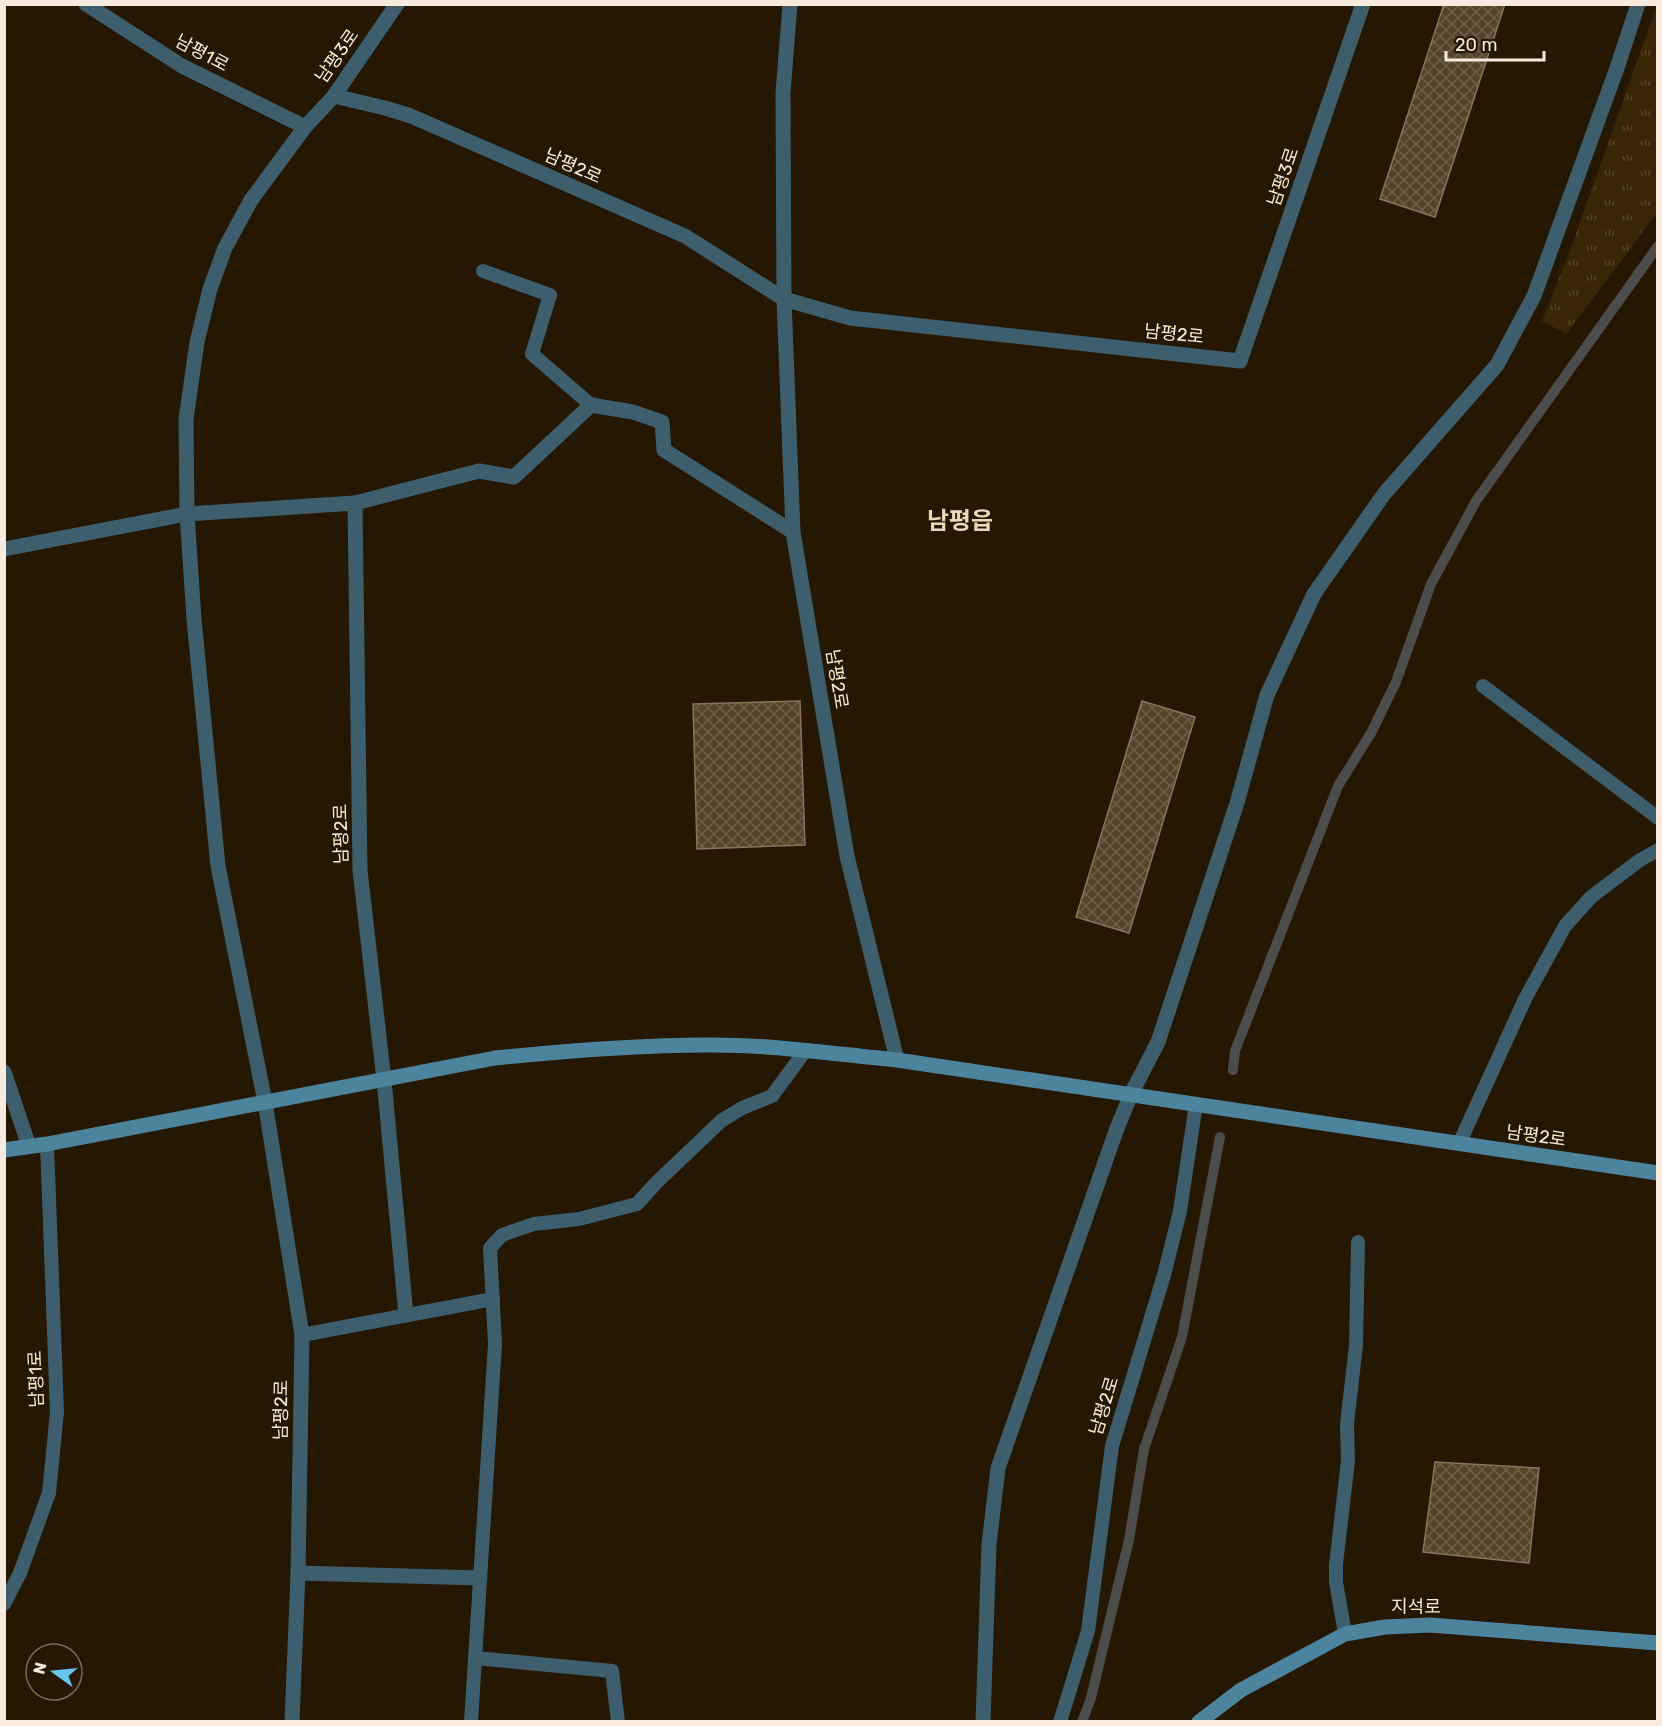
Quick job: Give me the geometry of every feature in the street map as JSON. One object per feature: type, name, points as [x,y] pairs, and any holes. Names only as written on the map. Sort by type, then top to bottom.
[{"type":"street","name":"남평1로","points":[[86,4],[182,66],[305,127]]},
{"type":"street","name":"남평3로","points":[[305,127],[334,96],[397,4]]},
{"type":"street","name":"남평2로","points":[[790,4],[783,93],[784,299],[793,532],[847,856],[897,1060]]},
{"type":"street","name":"남평3로","points":[[1240,362],[1363,4]]},
{"type":"street","points":[[982,1722],[989,1544],[998,1468],[1131,1094],[1158,1042],[1237,803],[1267,695],[1314,594],[1383,494],[1497,365],[1534,296],[1638,4]]},
{"type":"street","name":"남평2로","points":[[334,96],[411,116],[685,236],[784,299],[850,318],[1240,362]]},
{"type":"street","name":"남평2로","points":[[292,1722],[298,1573],[302,1335],[265,1102],[218,866],[194,619],[187,514],[186,419],[198,342],[210,289],[225,248],[251,200],[305,127]]},
{"type":"street","points":[[4,549],[187,514],[355,503],[479,471],[514,477],[591,405],[633,412],[662,422],[664,450],[793,532]]},
{"type":"street","name":"남평2로","points":[[355,503],[360,870],[384,1080],[406,1315]]},
{"type":"street","name":"남평2로","points":[[4,1150],[47,1144],[495,1058],[562,1051],[706,1044],[897,1060],[1658,1173]]},
{"type":"street","points":[[4,1072],[29,1146]]},
{"type":"street","points":[[298,1573],[480,1578]]},
{"type":"street","name":"지석로","points":[[1199,1722],[1240,1690],[1345,1634],[1385,1626],[1430,1625],[1658,1643]]},
{"type":"lane","points":[[483,271],[550,295],[532,354],[591,405]]},
{"type":"lane","points":[[1483,686],[1658,818]]},
{"type":"lane","points":[[1459,1144],[1525,999],[1565,926],[1591,897],[1640,860],[1658,850]]},
{"type":"lane","points":[[471,1722],[495,1344],[490,1248],[502,1235],[534,1224],[579,1219],[637,1204],[721,1121],[742,1108],[772,1096],[805,1051]]},
{"type":"lane","name":"남평2로","points":[[1060,1722],[1088,1631],[1112,1446],[1164,1275],[1180,1211],[1196,1104]]},
{"type":"lane","name":"남평1로","points":[[4,1604],[20,1573],[49,1493],[57,1412],[47,1144]]},
{"type":"lane","points":[[1345,1634],[1336,1582],[1336,1564],[1348,1461],[1347,1424],[1356,1345],[1358,1242]]},
{"type":"lane","points":[[302,1335],[493,1299]]},
{"type":"lane","points":[[475,1658],[612,1671],[618,1722]]},
{"type":"green space","points":[[1657,5],[1657,213],[1566,334],[1542,321],[1569,253]]},
{"type":"building","points":[[1444,4],[1505,4],[1435,217],[1380,199]]},
{"type":"building","points":[[800,701],[805,845],[697,849],[693,704]]},
{"type":"building","points":[[1142,701],[1195,717],[1129,933],[1076,917]]},
{"type":"building","points":[[1435,1462],[1539,1468],[1529,1563],[1423,1552]]},
{"type":"waterway","points":[[1233,1070],[1235,1051],[1338,786],[1371,733],[1396,682],[1431,584],[1476,501],[1658,246]]},
{"type":"waterway","points":[[1082,1722],[1091,1698],[1129,1540],[1144,1449],[1182,1337],[1220,1137]]},
{"type":"district","name":"남평읍","points":[[960,521]]}]
